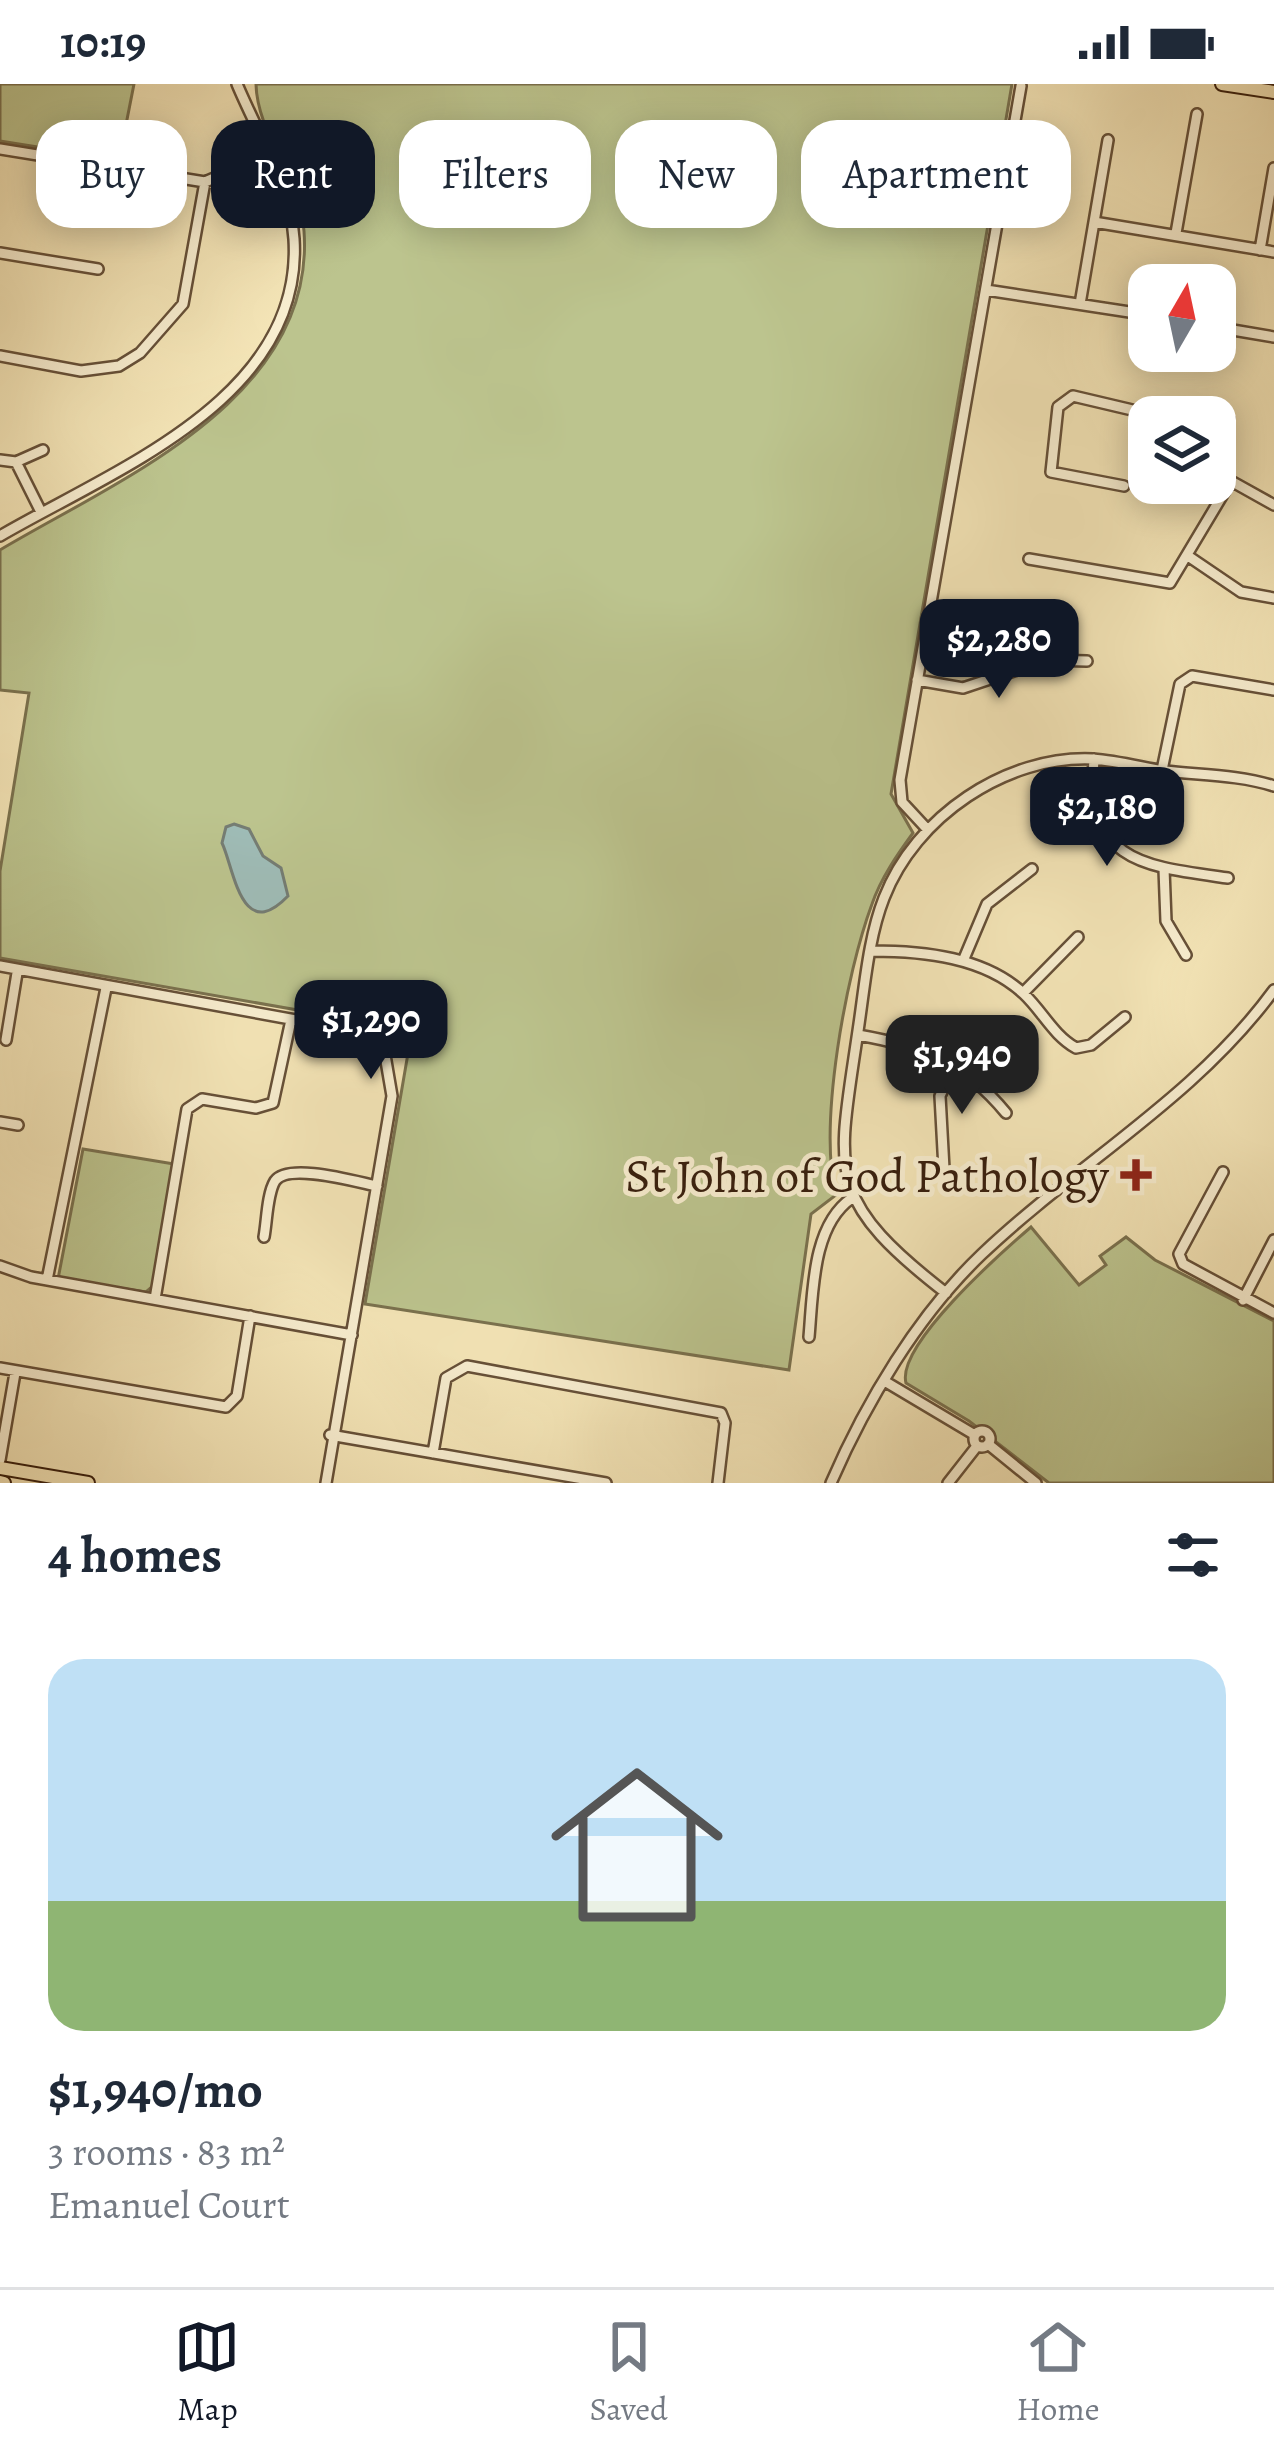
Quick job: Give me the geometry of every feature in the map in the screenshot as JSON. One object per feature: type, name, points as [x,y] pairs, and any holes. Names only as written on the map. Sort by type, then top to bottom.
[{"type":"main road","points":[[1222,84],[1274,92]]},
{"type":"main road","points":[[0,1464],[88,1483]]},
{"type":"street","points":[[237,84],[252,120]]},
{"type":"street","points":[[927,829],[902,802],[900,781],[1021,86]]},
{"type":"street","points":[[1176,233],[1197,114]]},
{"type":"street","points":[[1080,304],[1108,140]]},
{"type":"street","points":[[0,149],[211,179]]},
{"type":"street","points":[[1260,250],[1274,168]]},
{"type":"street","points":[[0,356],[81,370],[118,366],[140,353],[183,304],[205,182]]},
{"type":"street","points":[[1094,222],[1274,252]]},
{"type":"street","points":[[0,536],[195,421],[256,363],[276,328],[294,264],[290,228]]},
{"type":"street","points":[[0,253],[98,269]]},
{"type":"street","points":[[986,290],[1128,312]]},
{"type":"street","points":[[1236,331],[1274,337]]},
{"type":"street","points":[[1124,486],[1052,472],[1058,406],[1073,397],[1128,409]]},
{"type":"street","points":[[0,460],[16,462],[43,450]]},
{"type":"street","points":[[16,462],[41,512]]},
{"type":"street","points":[[1236,484],[1274,505]]},
{"type":"street","points":[[1029,559],[1170,583],[1218,504]]},
{"type":"street","points":[[1188,556],[1241,592],[1274,598]]},
{"type":"street","points":[[917,680],[963,688],[1047,660],[1087,661]]},
{"type":"street","points":[[1162,770],[1180,684],[1192,676],[1274,690]]},
{"type":"street","points":[[1094,759],[1095,816],[1106,839],[1119,851],[1164,868],[1228,878]]},
{"type":"street","points":[[946,1294],[878,1239],[852,1198],[844,1161],[844,1126],[883,900],[927,829],[976,791],[1023,768],[1094,759],[1274,786]]},
{"type":"street","points":[[1164,868],[1166,921],[1186,955]]},
{"type":"street","points":[[962,961],[987,904],[1031,869]]},
{"type":"street","points":[[1023,993],[1078,937]]},
{"type":"street","points":[[872,951],[962,961],[1023,993],[1076,1048],[1091,1045],[1125,1017]]},
{"type":"street","points":[[0,970],[358,1037],[384,1063],[388,1085],[375,1186],[324,1483]]},
{"type":"street","points":[[6,1040],[16,975]]},
{"type":"street","points":[[830,1483],[886,1382],[946,1294],[1003,1235],[1195,1079],[1274,990]]},
{"type":"street","points":[[47,1280],[105,991]]},
{"type":"street","points":[[154,1299],[187,1109],[202,1099],[256,1108],[273,1103],[291,1022]]},
{"type":"street","points":[[858,1034],[929,1050],[955,1063],[1006,1113]]},
{"type":"street","points":[[944,1169],[940,1096],[955,1063]]},
{"type":"street","points":[[0,1122],[18,1125]]},
{"type":"street","points":[[264,1237],[274,1182],[282,1174],[296,1171],[375,1186]]},
{"type":"street","points":[[1223,1172],[1179,1254],[1183,1264],[1274,1313]]},
{"type":"street","points":[[809,1337],[830,1216],[852,1198]]},
{"type":"street","points":[[1243,1300],[1274,1240]]},
{"type":"street","points":[[0,1266],[47,1280],[349,1334]]},
{"type":"street","points":[[0,1368],[226,1407],[237,1396],[250,1316]]},
{"type":"street","points":[[433,1454],[446,1378],[467,1366],[721,1413],[725,1424],[718,1483]]},
{"type":"street","points":[[0,1464],[15,1373]]},
{"type":"street","points":[[886,1382],[1036,1483]]},
{"type":"street","points":[[333,1436],[606,1483]]},
{"type":"street","points":[[948,1483],[980,1442]]},
{"type":"green space","points":[[0,84],[134,84],[127,120],[36,120],[36,147],[0,141]]},
{"type":"green space","points":[[256,84],[1012,84],[1006,120],[801,120],[801,228],[987,228],[891,794],[913,833],[876,894],[853,969],[830,1129],[836,1195],[811,1214],[789,1370],[365,1304],[412,1030],[0,958],[0,871],[29,693],[0,690],[0,550],[152,462],[201,427],[244,387],[278,342],[299,290],[304,228],[375,228],[375,120],[264,120]]},
{"type":"green space","points":[[83,1149],[174,1164],[153,1286],[146,1292],[58,1279]]},
{"type":"green space","points":[[1031,1227],[1079,1285],[1106,1265],[1100,1256],[1126,1237],[1155,1260],[1274,1321],[1274,1483],[1049,1483],[969,1421],[906,1383],[907,1366],[934,1324]]},
{"type":"water","points":[[234,824],[249,829],[263,856],[281,868],[288,896],[272,909],[260,912],[250,907],[236,884],[222,843],[226,827]]},
{"type":"place","name":"St John of God Pathology","points":[[1136,1175]]}]
